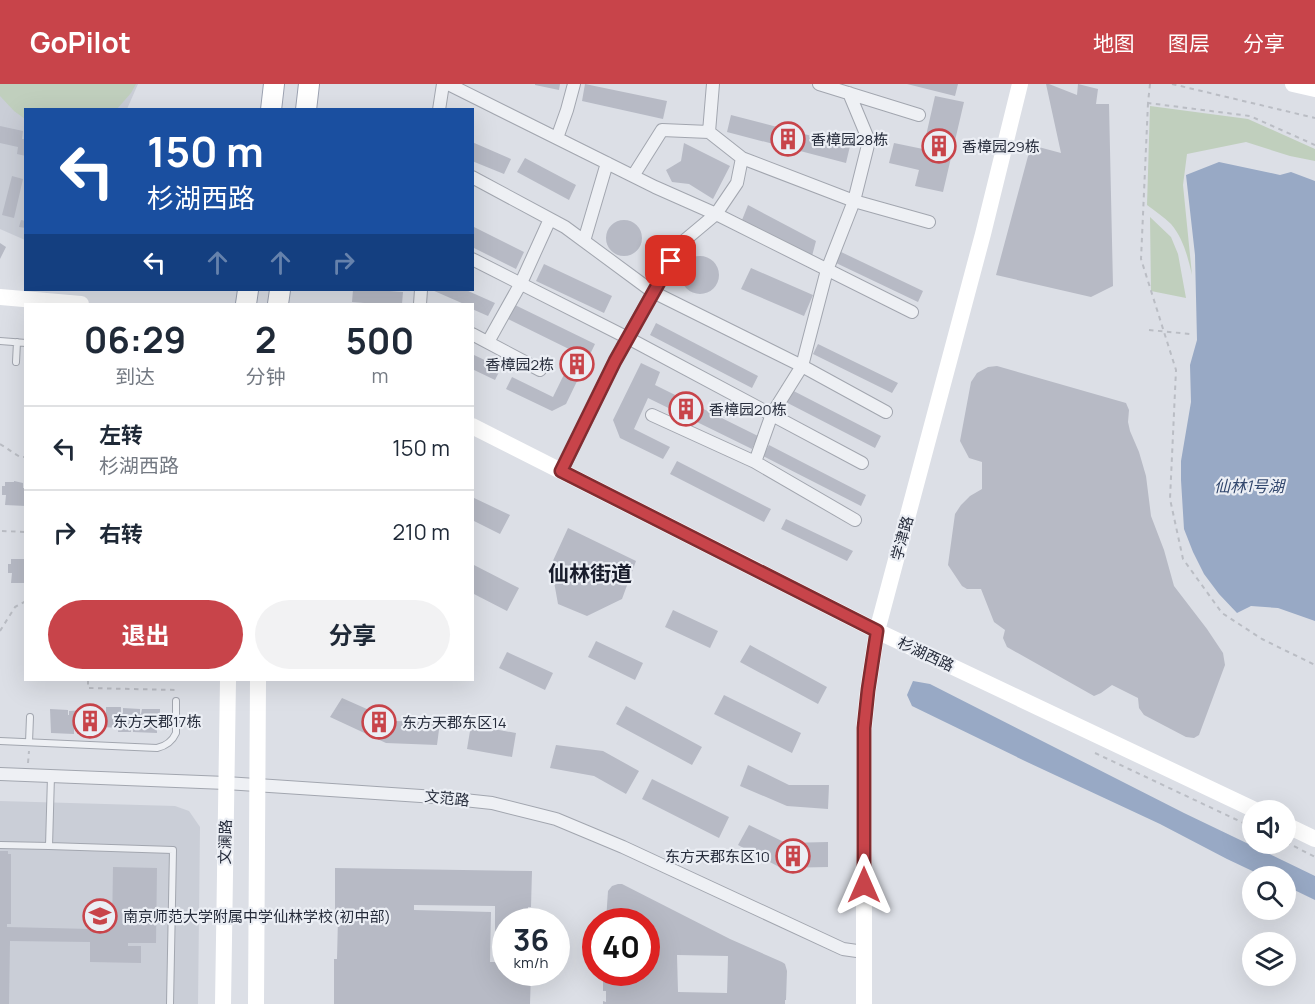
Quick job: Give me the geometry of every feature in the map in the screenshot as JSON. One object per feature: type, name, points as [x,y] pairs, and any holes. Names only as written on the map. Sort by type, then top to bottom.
[{"type":"main road","points":[[271,108],[274,84]]},
{"type":"main road","points":[[306,108],[309,84]]},
{"type":"street","points":[[440,108],[443,84]]},
{"type":"street","points":[[448,84],[912,312]]},
{"type":"street","points":[[557,138],[574,84]]},
{"type":"street","points":[[709,132],[712,84]]},
{"type":"street","points":[[819,84],[919,115]]},
{"type":"street","name":"学津路","points":[[864,1004],[864,728],[877,631],[983,234],[1020,84]]},
{"type":"street","points":[[1293,84],[1315,89]]},
{"type":"street","points":[[755,462],[772,414],[802,366],[827,270],[854,201],[869,141],[849,93]]},
{"type":"street","points":[[633,176],[662,129],[709,132],[742,158],[854,201],[928,222]]},
{"type":"street","points":[[561,471],[615,361],[679,245],[716,214],[737,183],[742,158]]},
{"type":"street","points":[[584,241],[607,163]]},
{"type":"street","points":[[474,178],[565,227],[653,292],[802,366],[886,412]]},
{"type":"street","points":[[488,342],[521,284],[550,219]]},
{"type":"street","points":[[474,260],[628,338],[862,463]]},
{"type":"street","points":[[0,297],[40,298],[74,303]]},
{"type":"street","points":[[474,335],[540,370]]},
{"type":"street","points":[[652,415],[755,462],[855,520]]},
{"type":"street","name":"杉湖西路","points":[[474,427],[877,631],[1242,804]]},
{"type":"street","name":"文澜路","points":[[223,1004],[228,681]]},
{"type":"street","name":"文澜路","points":[[256,1004],[258,681]]},
{"type":"street","name":"文范路","points":[[0,774],[226,783],[492,803],[555,819],[633,851],[843,949],[864,952]]},
{"type":"street","points":[[1296,830],[1315,839]]},
{"type":"lane","points":[[0,341],[24,343]]},
{"type":"lane","points":[[16,362],[17,342]]},
{"type":"lane","points":[[0,741],[162,747],[171,742],[176,733],[176,701]]},
{"type":"lane","points":[[29,742],[30,717]]},
{"type":"lane","points":[[49,846],[51,776]]},
{"type":"lane","points":[[0,845],[173,850],[170,1004]]},
{"type":"path","points":[[1150,84],[1141,259],[1176,370],[1170,499],[1183,559],[1222,613],[1262,639],[1315,665]]},
{"type":"path","points":[[1172,84],[1315,118]]},
{"type":"path","points":[[1148,103],[1250,116],[1315,145]]},
{"type":"path","points":[[1149,330],[1190,334]]},
{"type":"path","points":[[0,444],[20,457],[24,457]]},
{"type":"path","points":[[2,531],[24,532]]},
{"type":"path","points":[[0,631],[15,607],[24,602]]},
{"type":"path","points":[[88,681],[88,688],[176,690],[176,701]]},
{"type":"path","points":[[28,775],[29,742]]},
{"type":"path","points":[[1095,753],[1242,821]]},
{"type":"path","points":[[1296,847],[1315,857]]},
{"type":"shaded area","points":[[0,84],[138,84],[127,108],[24,108],[24,240],[0,229]]},
{"type":"shaded area","name":"南京师范大学附属中学仙林学校(初中部)","points":[[0,801],[175,806],[189,811],[200,827],[198,1004],[0,1004]]},
{"type":"green space","points":[[0,84],[136,84],[118,108],[24,108],[24,118],[0,96]]},
{"type":"green space","points":[[1150,106],[1248,119],[1315,149],[1315,161],[1290,156],[1246,142],[1187,154],[1183,185],[1192,275],[1179,235],[1171,224],[1147,205]]},
{"type":"green space","points":[[1150,217],[1171,237],[1178,254],[1186,298],[1151,291]]},
{"type":"water","name":"仙林1号湖","points":[[1219,162],[1280,175],[1291,172],[1315,181],[1315,621],[1278,608],[1251,606],[1237,613],[1204,574],[1184,529],[1181,461],[1191,402],[1190,365],[1197,340],[1195,255],[1186,175]]},
{"type":"water","points":[[913,681],[930,684],[1242,841],[1242,854],[1269,854],[1294,866],[1242,866],[1160,824],[912,706],[907,695]]},
{"type":"water","points":[[1296,867],[1315,876],[1315,900],[1296,891]]},
{"type":"building","points":[[535,84],[560,84],[559,90]]},
{"type":"building","points":[[585,84],[667,101],[663,119],[582,101]]},
{"type":"building","points":[[907,84],[958,84],[955,96]]},
{"type":"building","points":[[1046,84],[1077,95],[1078,84],[1098,89],[1096,104],[1109,104],[1113,286],[1091,297],[996,275],[1031,145],[1061,153]]},
{"type":"building","name":"香樟园29栋","points":[[935,96],[964,102],[943,192],[915,186],[919,170],[889,163],[894,143],[923,149]]},
{"type":"building","name":"香樟园28栋","points":[[731,115],[850,146],[846,163],[727,132]]},
{"type":"building","points":[[0,126],[23,131],[24,156],[17,154],[18,147],[0,143]]},
{"type":"building","points":[[474,143],[511,159],[504,174],[474,162]]},
{"type":"building","points":[[684,143],[730,166],[713,199],[689,184],[672,182],[666,170],[681,161]]},
{"type":"building","points":[[525,158],[576,185],[569,200],[517,172]]},
{"type":"building","points":[[12,176],[23,179],[14,218],[2,215]]},
{"type":"building","points":[[748,205],[816,241],[812,256],[742,220]]},
{"type":"building","points":[[21,220],[24,221],[24,228],[19,227]]},
{"type":"building","points":[[624,220],[637,225],[642,238],[637,251],[624,256],[611,251],[606,238],[611,225]]},
{"type":"building","points":[[474,227],[524,252],[516,269],[474,248]]},
{"type":"building","points":[[0,243],[6,247],[0,259]]},
{"type":"building","points":[[839,251],[923,291],[918,302],[834,262]]},
{"type":"building","points":[[700,256],[714,261],[719,275],[714,289],[700,294],[686,289],[681,275],[686,261]]},
{"type":"building","points":[[544,264],[612,296],[604,313],[536,281]]},
{"type":"building","points":[[751,268],[813,295],[804,316],[741,289]]},
{"type":"building","points":[[353,291],[403,292],[402,303],[352,302]]},
{"type":"building","points":[[434,291],[468,291],[495,303],[488,316],[474,310],[474,303],[462,303]]},
{"type":"building","name":"香樟园2栋","points":[[515,305],[595,344],[566,404],[552,411],[506,389],[512,377],[553,397],[575,352],[508,319]]},
{"type":"building","points":[[656,323],[758,376],[752,388],[650,335]]},
{"type":"building","points":[[818,344],[898,383],[892,393],[813,354]]},
{"type":"building","points":[[474,355],[501,368],[495,380],[474,370]]},
{"type":"building","name":"香樟园20栋","points":[[641,363],[660,372],[655,385],[758,436],[752,449],[648,398],[634,429],[670,447],[663,459],[620,438],[613,420]]},
{"type":"building","points":[[997,366],[1126,403],[1129,410],[1130,431],[1146,476],[1151,516],[1174,586],[1223,653],[1225,665],[1199,735],[1194,738],[1186,737],[1144,715],[1139,708],[1138,698],[1112,685],[1094,696],[1007,647],[1003,638],[1005,630],[994,622],[981,589],[967,589],[962,586],[948,565],[955,514],[970,496],[982,489],[982,462],[969,458],[960,441],[971,382],[977,373],[988,367]]},
{"type":"building","points":[[782,385],[881,436],[875,448],[776,397]]},
{"type":"building","points":[[769,445],[866,495],[861,506],[763,456]]},
{"type":"building","points":[[677,461],[771,509],[764,522],[670,474]]},
{"type":"building","points":[[5,482],[23,483],[24,506],[5,505],[6,495],[2,495],[2,486],[5,486]]},
{"type":"building","points":[[474,498],[510,515],[500,534],[474,521]]},
{"type":"building","points":[[786,519],[853,551],[847,561],[781,529]]},
{"type":"building","points":[[568,528],[636,561],[622,599],[587,616],[558,604],[551,565]]},
{"type":"building","points":[[11,559],[24,559],[24,583],[11,583],[12,573],[8,573],[8,564],[11,564]]},
{"type":"building","points":[[474,565],[519,588],[507,611],[474,594]]},
{"type":"building","points":[[673,610],[718,631],[710,648],[665,627]]},
{"type":"building","points":[[596,641],[643,663],[635,680],[588,657]]},
{"type":"building","points":[[750,645],[827,687],[818,704],[740,662]]},
{"type":"building","points":[[507,652],[553,673],[545,690],[499,668]]},
{"type":"building","points":[[724,695],[801,733],[792,753],[714,714]]},
{"type":"building","name":"东方天郡东区14","points":[[342,698],[394,721],[440,722],[437,745],[386,743],[330,717]]},
{"type":"building","points":[[626,706],[702,747],[692,765],[616,724]]},
{"type":"building","name":"东方天郡17栋","points":[[106,707],[121,707],[121,713],[123,713],[123,708],[140,709],[140,714],[142,709],[160,709],[157,733],[133,732],[133,721],[131,721],[131,732],[118,732],[119,724],[117,724],[117,728],[104,727],[104,732],[90,732],[89,728],[88,735],[83,735],[77,734],[77,723],[74,723],[74,734],[51,733],[50,709],[68,710],[68,715],[69,711],[86,710],[86,717],[87,711],[103,711],[104,720]]},
{"type":"building","points":[[471,725],[516,733],[512,757],[467,749]]},
{"type":"building","points":[[556,745],[603,751],[639,771],[626,794],[594,776],[550,768]]},
{"type":"building","points":[[748,765],[789,785],[829,785],[828,809],[787,806],[740,786]]},
{"type":"building","points":[[652,779],[729,817],[719,838],[642,799]]},
{"type":"building","name":"东方天郡东区10","points":[[749,825],[786,843],[828,842],[828,867],[781,868],[738,845]]},
{"type":"building","points":[[0,851],[8,851],[8,854],[11,854],[11,924],[7,924],[7,927],[91,929],[90,908],[100,908],[99,929],[112,929],[113,867],[157,868],[156,943],[128,943],[128,946],[141,946],[141,963],[90,962],[90,942],[10,941],[9,1004],[0,1004]]},
{"type":"building","points":[[335,868],[532,871],[531,907],[528,908],[414,905],[414,910],[491,912],[492,986],[531,986],[530,1004],[334,1004],[334,959],[337,959],[338,918],[335,918]]},
{"type":"building","points":[[622,884],[730,939],[782,962],[787,971],[785,1004],[603,1004],[603,1001],[606,1002],[606,991],[603,991],[603,986],[660,986],[660,908],[607,908],[608,891],[612,886]],"holes":[[[677,955],[728,956],[727,993],[678,992]]]},
{"type":"place","name":"香樟园28栋","points":[[788,139]]},
{"type":"place","name":"香樟园29栋","points":[[939,146]]},
{"type":"place","name":"香樟园2栋","points":[[577,364]]},
{"type":"place","name":"香樟园20栋","points":[[686,409]]},
{"type":"place","name":"东方天郡17栋","points":[[90,721]]},
{"type":"place","name":"东方天郡东区14","points":[[379,722]]},
{"type":"place","name":"东方天郡东区10","points":[[793,856]]},
{"type":"place","name":"南京师范大学附属中学仙林学校(初中部)","points":[[100,916]]},
{"type":"district","name":"仙林街道","points":[[590,573]]},
{"type":"route","points":[[671,261],[615,361],[561,471],[877,631],[864,728],[864,885]]}]
